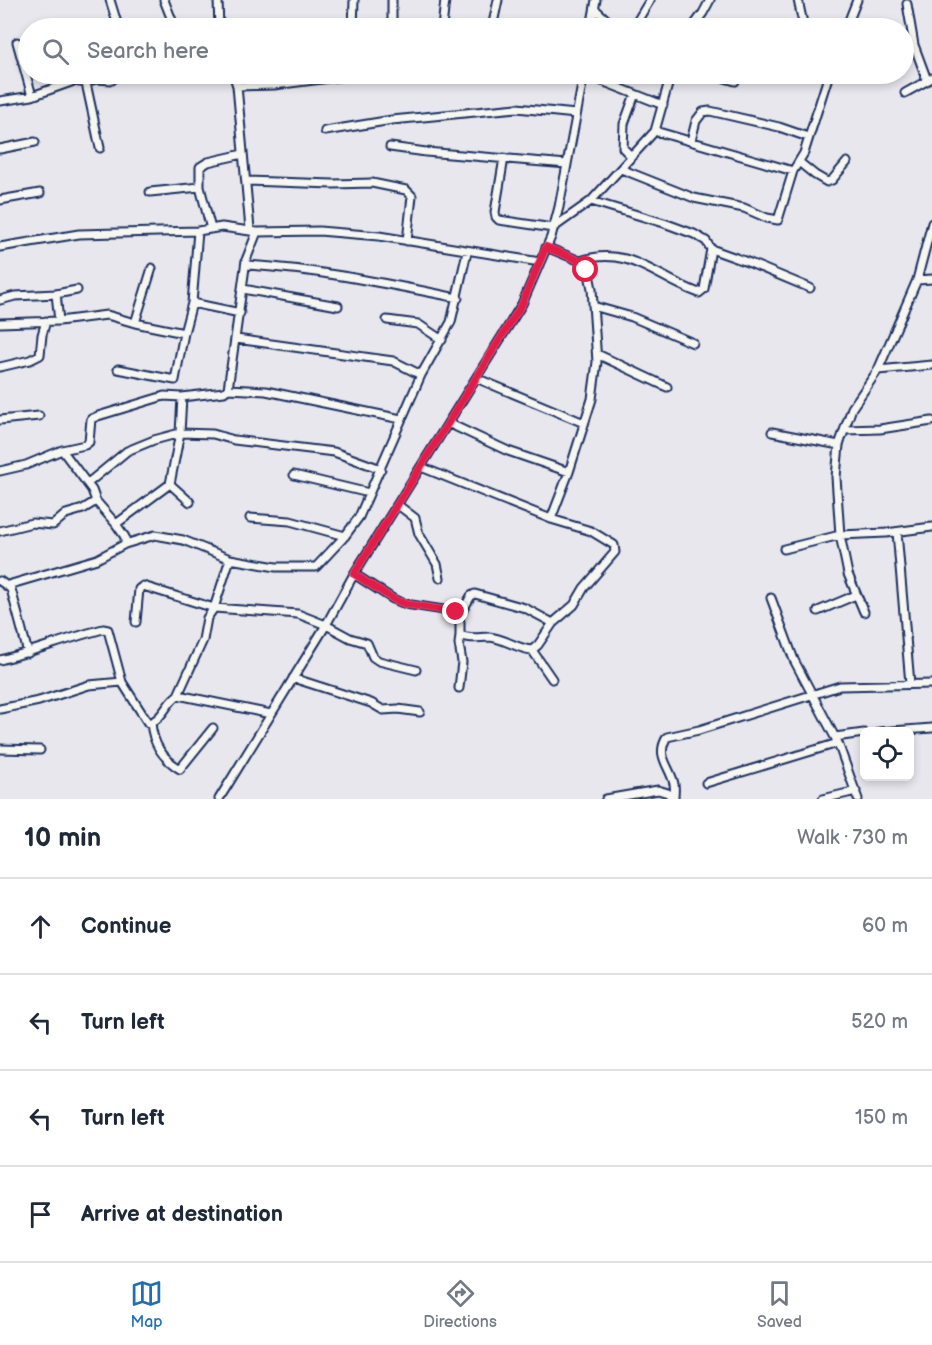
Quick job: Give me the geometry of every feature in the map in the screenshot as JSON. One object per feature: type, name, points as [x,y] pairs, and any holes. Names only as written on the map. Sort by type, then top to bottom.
[{"type":"street","points":[[110,0],[116,18]]},
{"type":"street","points":[[164,0],[172,18]]},
{"type":"street","points":[[218,0],[219,18]]},
{"type":"street","points":[[353,18],[354,0]]},
{"type":"street","points":[[392,0],[392,18]]},
{"type":"street","points":[[443,18],[445,0]]},
{"type":"street","points":[[494,18],[498,0]]},
{"type":"street","points":[[593,18],[596,0]]},
{"type":"street","points":[[639,18],[650,0]]},
{"type":"street","points":[[699,18],[710,0]]},
{"type":"street","points":[[798,0],[802,18]]},
{"type":"street","points":[[850,18],[856,0]]},
{"type":"street","points":[[907,4],[910,18]]},
{"type":"street","points":[[595,9],[605,18]]},
{"type":"street","points":[[905,93],[930,79],[916,52],[914,41]]},
{"type":"street","points":[[29,84],[32,96]]},
{"type":"street","points":[[0,101],[32,96],[59,84]]},
{"type":"street","points":[[86,84],[100,148]]},
{"type":"street","points":[[228,389],[253,230],[237,86],[281,84]]},
{"type":"street","points":[[219,799],[326,625],[354,574],[522,304],[546,247],[559,207],[582,84]]},
{"type":"street","points":[[610,84],[663,105]]},
{"type":"street","points":[[504,158],[496,217],[499,220],[553,228],[591,201],[655,131],[668,84]]},
{"type":"street","points":[[621,170],[694,198],[744,208],[778,220],[793,171],[804,153],[826,84]]},
{"type":"street","points":[[631,156],[623,148],[624,124],[635,94]]},
{"type":"street","points":[[325,131],[401,119],[517,108],[576,114]]},
{"type":"street","points":[[691,141],[699,116],[703,112],[710,111],[767,124],[808,137]]},
{"type":"street","points":[[655,131],[793,171]]},
{"type":"street","points":[[0,148],[35,142]]},
{"type":"street","points":[[390,147],[567,164]]},
{"type":"street","points":[[211,229],[200,187],[200,167],[208,162],[243,154]]},
{"type":"street","points":[[799,162],[815,176],[830,182],[847,162]]},
{"type":"street","points":[[246,182],[372,183],[406,190],[412,196],[407,241]]},
{"type":"street","points":[[150,192],[200,187]]},
{"type":"street","points":[[0,200],[40,193]]},
{"type":"street","points":[[591,201],[694,234],[706,241],[711,249],[810,288]]},
{"type":"street","points":[[864,612],[848,574],[840,535],[836,477],[839,445],[852,408],[878,369],[917,280],[932,223]]},
{"type":"street","points":[[0,247],[79,234],[198,231],[222,227],[379,236],[540,262]]},
{"type":"street","points":[[118,369],[174,380],[192,303],[198,231]]},
{"type":"street","points":[[546,247],[580,261],[603,256],[625,258],[699,293],[704,289],[711,249]]},
{"type":"street","points":[[8,585],[104,556],[125,544],[155,534],[183,540],[230,560],[276,567],[316,567],[345,536],[358,517],[421,375],[451,322],[467,252]]},
{"type":"street","points":[[551,519],[569,472],[596,379],[597,354],[591,279],[580,261]]},
{"type":"street","points":[[246,265],[280,267],[365,280],[458,298]]},
{"type":"street","points":[[135,323],[152,268]]},
{"type":"street","points":[[917,280],[932,279]]},
{"type":"street","points":[[243,289],[339,306]]},
{"type":"street","points":[[0,300],[15,296],[56,294],[77,290]]},
{"type":"street","points":[[56,294],[59,321]]},
{"type":"street","points":[[192,303],[240,313]]},
{"type":"street","points":[[593,306],[632,317],[693,342]]},
{"type":"street","points":[[0,323],[59,321],[107,315],[184,333]]},
{"type":"street","points":[[387,320],[418,324],[442,340]]},
{"type":"street","points":[[0,367],[30,360],[40,355],[46,321]]},
{"type":"street","points":[[236,339],[393,361],[421,375]]},
{"type":"street","points":[[597,354],[667,387]]},
{"type":"street","points":[[878,369],[932,365]]},
{"type":"street","points":[[476,378],[584,423]]},
{"type":"street","points":[[0,471],[26,465],[62,450],[85,445],[89,442],[92,419],[164,396],[182,397],[228,389],[266,391],[401,419]]},
{"type":"street","points":[[116,524],[170,484],[180,433],[182,397]]},
{"type":"street","points":[[0,420],[39,416]]},
{"type":"street","points":[[845,430],[880,429],[932,421]]},
{"type":"street","points":[[448,423],[508,451],[569,472]]},
{"type":"street","points":[[772,432],[839,445]]},
{"type":"street","points":[[88,483],[127,451],[180,433],[213,434],[234,440],[334,452],[381,469]]},
{"type":"street","points":[[62,450],[66,458],[78,470],[82,479],[88,483],[96,501],[125,537],[125,544]]},
{"type":"street","points":[[421,467],[551,519],[591,531],[615,548],[615,552],[584,588],[574,605],[553,622],[538,645],[532,650],[491,637],[468,639],[460,635]]},
{"type":"street","points":[[294,476],[369,493]]},
{"type":"street","points":[[170,484],[190,502]]},
{"type":"street","points":[[0,531],[32,523],[53,525],[66,514],[83,509],[96,501]]},
{"type":"street","points":[[398,505],[415,518],[419,534],[437,564],[440,579]]},
{"type":"street","points":[[250,518],[290,521],[345,536]]},
{"type":"street","points":[[784,549],[840,535],[897,532],[932,527]]},
{"type":"street","points":[[897,532],[910,684]]},
{"type":"street","points":[[151,723],[156,721],[178,695],[202,640],[207,618],[214,608],[230,560]]},
{"type":"street","points":[[354,574],[405,604],[456,612],[464,608],[471,596],[475,594],[525,608],[553,622]]},
{"type":"street","points":[[0,581],[11,589],[28,652]]},
{"type":"street","points":[[136,622],[141,586],[214,608],[298,614],[366,643],[373,657],[379,661],[416,670]]},
{"type":"street","points":[[818,611],[856,595]]},
{"type":"street","points":[[771,598],[795,660],[836,740],[858,799]]},
{"type":"street","points":[[456,612],[460,622],[459,644],[462,662],[459,688]]},
{"type":"street","points":[[0,660],[58,641],[103,629],[108,630],[122,682],[146,721],[151,723]]},
{"type":"street","points":[[532,650],[552,679]]},
{"type":"street","points":[[293,678],[371,703],[383,710],[398,709],[420,712]]},
{"type":"street","points":[[0,709],[39,701],[89,685],[122,682]]},
{"type":"street","points":[[674,799],[674,784],[663,758],[662,745],[667,737],[699,730],[840,686],[932,684]]},
{"type":"street","points":[[178,695],[271,714]]},
{"type":"street","points":[[151,723],[152,732],[162,756],[180,769],[213,728]]},
{"type":"street","points":[[914,729],[932,728]]},
{"type":"street","points":[[705,783],[860,734]]},
{"type":"street","points":[[0,749],[40,750]]},
{"type":"street","points":[[606,799],[658,790],[668,793],[674,799]]},
{"type":"street","points":[[823,799],[856,791]]},
{"type":"route","points":[[456,612],[405,604],[354,574],[522,304],[546,247],[580,261],[586,270]]}]
